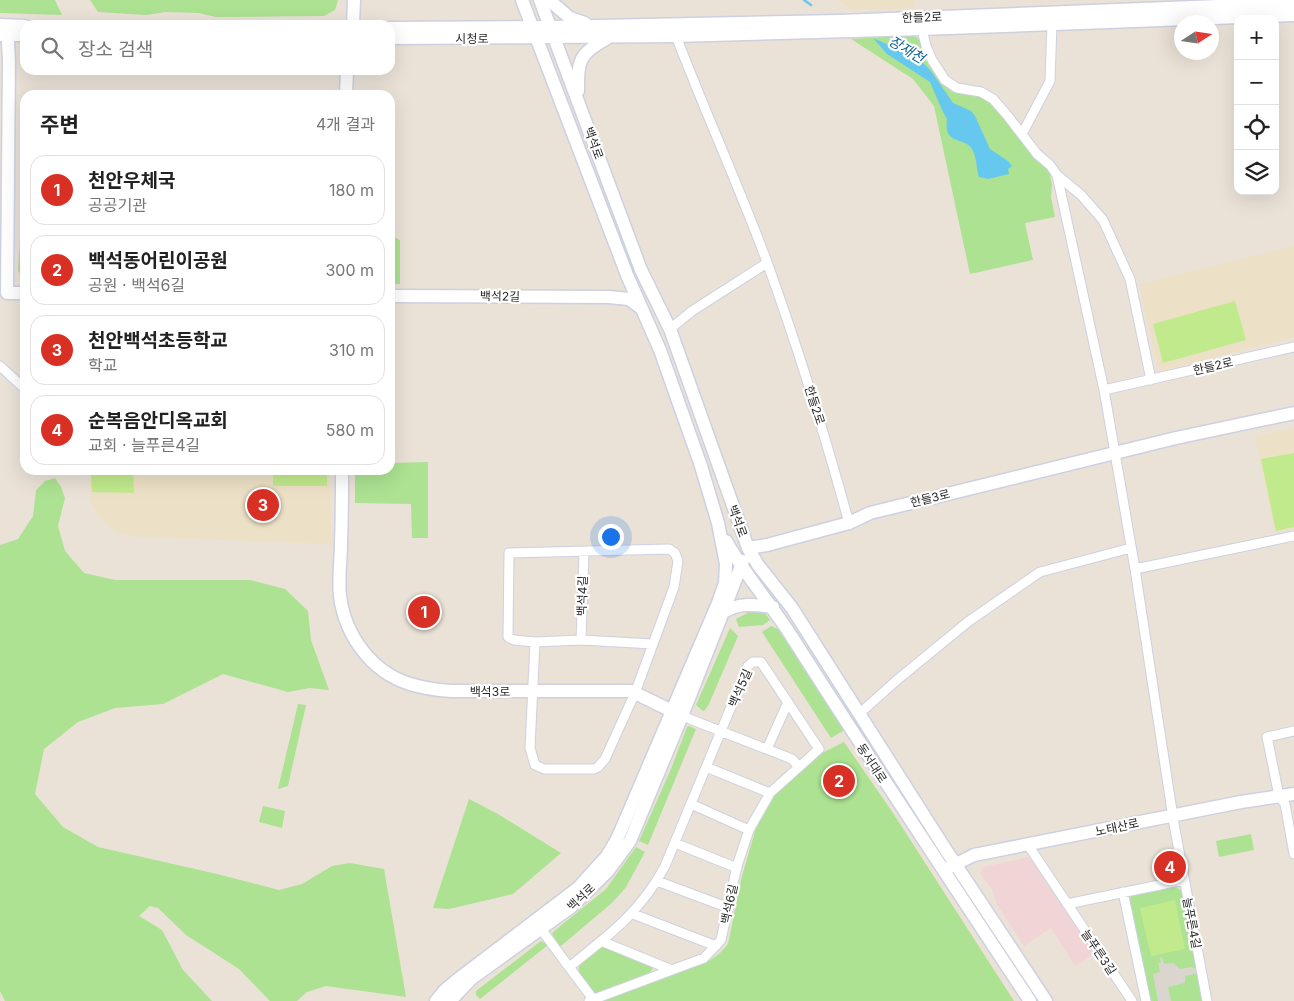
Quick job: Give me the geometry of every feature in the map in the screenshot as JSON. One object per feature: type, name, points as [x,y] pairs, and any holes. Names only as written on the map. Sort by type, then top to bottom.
[{"type":"street","points":[[353,20],[354,0]]},
{"type":"street","name":"백석로","points":[[450,1001],[472,978],[571,907],[608,871],[630,841],[726,583],[726,564],[718,523],[701,466],[660,350],[623,264],[522,0]]},
{"type":"street","name":"백석로","points":[[436,1001],[457,980],[578,888],[598,868],[617,839],[677,714],[724,612],[739,563],[748,548],[670,329],[641,270],[540,0]]},
{"type":"street","points":[[549,0],[570,18],[595,26]]},
{"type":"street","name":"한들2로","points":[[553,33],[595,26],[849,20],[1294,3]]},
{"type":"street","name":"한들2로","points":[[553,33],[609,37],[676,36],[1294,15]]},
{"type":"street","points":[[1022,134],[1050,81],[1052,23]]},
{"type":"street","points":[[4,30],[20,27]]},
{"type":"street","name":"시청로","points":[[395,28],[553,33]]},
{"type":"street","points":[[922,29],[932,60],[945,80],[958,88],[981,92],[993,99],[1037,154],[1050,165],[1057,175],[1081,195],[1103,220],[1130,279],[1151,380]]},
{"type":"street","points":[[4,30],[20,34]]},
{"type":"street","points":[[4,30],[9,60],[3,296],[20,294]]},
{"type":"street","name":"시청로","points":[[395,38],[534,33]]},
{"type":"street","name":"한들2로","points":[[676,36],[704,111],[767,263],[826,438],[849,523]]},
{"type":"street","points":[[578,101],[578,68],[583,55],[593,46],[609,37]]},
{"type":"street","points":[[346,90],[347,75]]},
{"type":"street","points":[[1057,175],[1104,390],[1135,569],[1173,815]]},
{"type":"street","points":[[670,329],[692,311],[767,263]]},
{"type":"street","points":[[609,297],[621,286],[623,264]]},
{"type":"street","name":"백석2길","points":[[395,296],[609,297],[629,299],[641,308]]},
{"type":"street","name":"한들2로","points":[[1104,390],[1294,349]]},
{"type":"street","points":[[0,366],[20,384]]},
{"type":"street","name":"한들3로","points":[[748,548],[767,545],[849,523],[870,513],[1115,453],[1294,413]]},
{"type":"street","name":"백석3로","points":[[342,475],[340,595],[352,635],[366,655],[389,675],[409,684],[430,689],[631,691],[677,714],[792,759],[799,767]]},
{"type":"street","name":"동서대로","points":[[718,523],[739,563],[772,608],[868,757],[1030,1001]]},
{"type":"street","points":[[1135,569],[1294,536]]},
{"type":"street","name":"동서대로","points":[[748,548],[758,565],[792,608],[1046,1001]]},
{"type":"street","points":[[859,714],[969,621],[1040,572],[1131,548]]},
{"type":"street","points":[[535,642],[530,748],[535,765],[544,769],[594,769],[605,759],[635,693],[653,644],[676,580],[678,561],[675,553],[669,549],[509,553],[508,637],[514,640],[535,642],[581,640],[653,644]]},
{"type":"street","name":"백석4길","points":[[581,640],[584,552]]},
{"type":"street","points":[[726,583],[739,563]]},
{"type":"street","points":[[724,612],[732,607],[741,605],[772,608]]},
{"type":"street","name":"백석5길","points":[[569,967],[633,914],[657,881],[675,843],[748,666],[753,662],[761,662],[819,749]]},
{"type":"street","points":[[767,750],[788,702]]},
{"type":"street","points":[[1294,732],[1267,737],[1279,796],[1285,804],[1294,854]]},
{"type":"street","name":"백석6길","points":[[716,946],[721,940],[737,868],[749,830],[770,793],[819,749]]},
{"type":"street","points":[[706,767],[770,793]]},
{"type":"street","name":"노태산로","points":[[944,870],[974,855],[1241,802],[1294,794]]},
{"type":"street","points":[[691,804],[749,830]]},
{"type":"street","name":"늘푸른4길","points":[[1173,815],[1207,1001]]},
{"type":"street","points":[[675,843],[737,868]]},
{"type":"street","name":"늘푸른3길","points":[[1028,845],[1132,1001]]},
{"type":"street","points":[[1067,904],[1184,880]]},
{"type":"street","points":[[657,881],[729,908]]},
{"type":"street","points":[[1123,892],[1146,1001]]},
{"type":"street","points":[[541,929],[591,1000],[704,958],[716,946],[633,914]]},
{"type":"street","points":[[601,941],[672,970]]},
{"type":"shaded area","points":[[837,0],[915,0],[915,8],[851,10]]},
{"type":"shaded area","points":[[1294,246],[1294,337],[1161,371],[1157,366],[1139,284]]},
{"type":"shaded area","points":[[1294,428],[1294,529],[1275,533],[1255,437]]},
{"type":"shaded area","points":[[89,475],[330,475],[331,544],[134,537],[120,533],[106,525],[91,503]]},
{"type":"shaded area","points":[[1029,857],[1094,954],[1075,966],[1051,928],[1024,946],[996,903],[993,891],[980,873],[983,867]]},
{"type":"shaded area","points":[[1162,957],[1164,964],[1174,963],[1180,969],[1192,967],[1197,969],[1198,973],[1185,976],[1185,983],[1168,987],[1171,1001],[1158,1001],[1153,974],[1160,972],[1158,963],[1161,963],[1160,958]]},
{"type":"green space","points":[[0,0],[55,0],[62,15],[0,13]]},
{"type":"green space","points":[[90,0],[338,0],[335,10],[324,16],[216,17],[199,13],[165,12],[146,15],[98,12]]},
{"type":"green space","points":[[914,35],[922,42],[924,54],[932,68],[952,92],[977,95],[995,106],[1034,158],[1049,170],[1055,217],[1025,223],[1033,260],[970,274],[934,106],[913,79],[851,39]]},
{"type":"green space","points":[[395,238],[400,240],[400,284],[395,284]]},
{"type":"green space","points":[[20,242],[20,274],[18,270]]},
{"type":"green space","points":[[1235,301],[1246,340],[1163,363],[1153,324]]},
{"type":"green space","points":[[1294,453],[1294,527],[1276,531],[1261,459]]},
{"type":"green space","points":[[428,462],[428,538],[412,538],[411,504],[355,503],[355,475],[395,475],[395,463]]},
{"type":"green space","points":[[91,475],[133,475],[134,493],[92,492]]},
{"type":"green space","points":[[273,475],[327,475],[327,486],[273,486]]},
{"type":"green space","points":[[55,478],[65,498],[58,526],[65,551],[84,573],[115,580],[250,580],[285,589],[308,611],[311,640],[329,690],[310,688],[288,692],[223,674],[163,704],[115,708],[78,722],[44,749],[35,794],[63,827],[98,847],[279,890],[302,884],[332,866],[350,863],[384,869],[406,997],[326,986],[307,992],[297,1001],[270,1001],[239,969],[186,935],[158,908],[150,906],[139,916],[162,930],[183,970],[212,1001],[5,1001],[0,991],[0,545],[18,539],[33,516],[36,490],[45,481]]},
{"type":"green space","points":[[755,609],[764,612],[770,620],[763,625],[739,627],[736,619]]},
{"type":"green space","points":[[771,626],[778,629],[844,728],[843,731],[831,738],[762,632]]},
{"type":"green space","points":[[730,628],[738,636],[709,704],[703,711],[696,705]]},
{"type":"green space","points":[[298,704],[306,705],[288,786],[278,789]]},
{"type":"green space","points":[[689,726],[696,729],[648,845],[639,841]]},
{"type":"green space","points":[[844,742],[893,813],[1014,1001],[600,1001],[709,961],[720,953],[728,944],[742,876],[756,828],[776,793],[820,754]]},
{"type":"green space","points":[[469,799],[498,814],[561,853],[513,894],[449,909],[433,908]]},
{"type":"green space","points":[[263,806],[285,811],[282,828],[259,822]]},
{"type":"green space","points":[[1251,834],[1254,850],[1219,857],[1216,841]]},
{"type":"green space","points":[[636,847],[645,852],[626,887],[613,902],[561,946],[559,945],[552,934],[553,932],[606,889]]},
{"type":"green space","points":[[1174,887],[1181,890],[1203,1001],[1149,1001],[1129,901],[1131,896]]},
{"type":"green space","points":[[1175,900],[1185,949],[1151,956],[1140,908]]},
{"type":"green space","points":[[541,941],[548,945],[480,999],[476,995],[476,991]]},
{"type":"green space","points":[[605,946],[654,966],[648,976],[594,995],[578,976],[579,966],[599,947]]},
{"type":"water","points":[[873,38],[924,64],[953,103],[971,111],[990,149],[1008,161],[1012,166],[1008,169],[1009,174],[988,179],[979,177],[972,149],[951,137],[948,133],[947,119],[930,82],[887,54]]},
{"type":"waterway","name":"장재천","points":[[804,0],[811,5]]},
{"type":"place","name":"천안백석초등학교","points":[[263,505]]},
{"type":"place","name":"천안우체국","points":[[424,612]]},
{"type":"place","name":"백석동어린이공원","points":[[839,781]]},
{"type":"place","name":"순복음안디옥교회","points":[[1170,867]]}]
